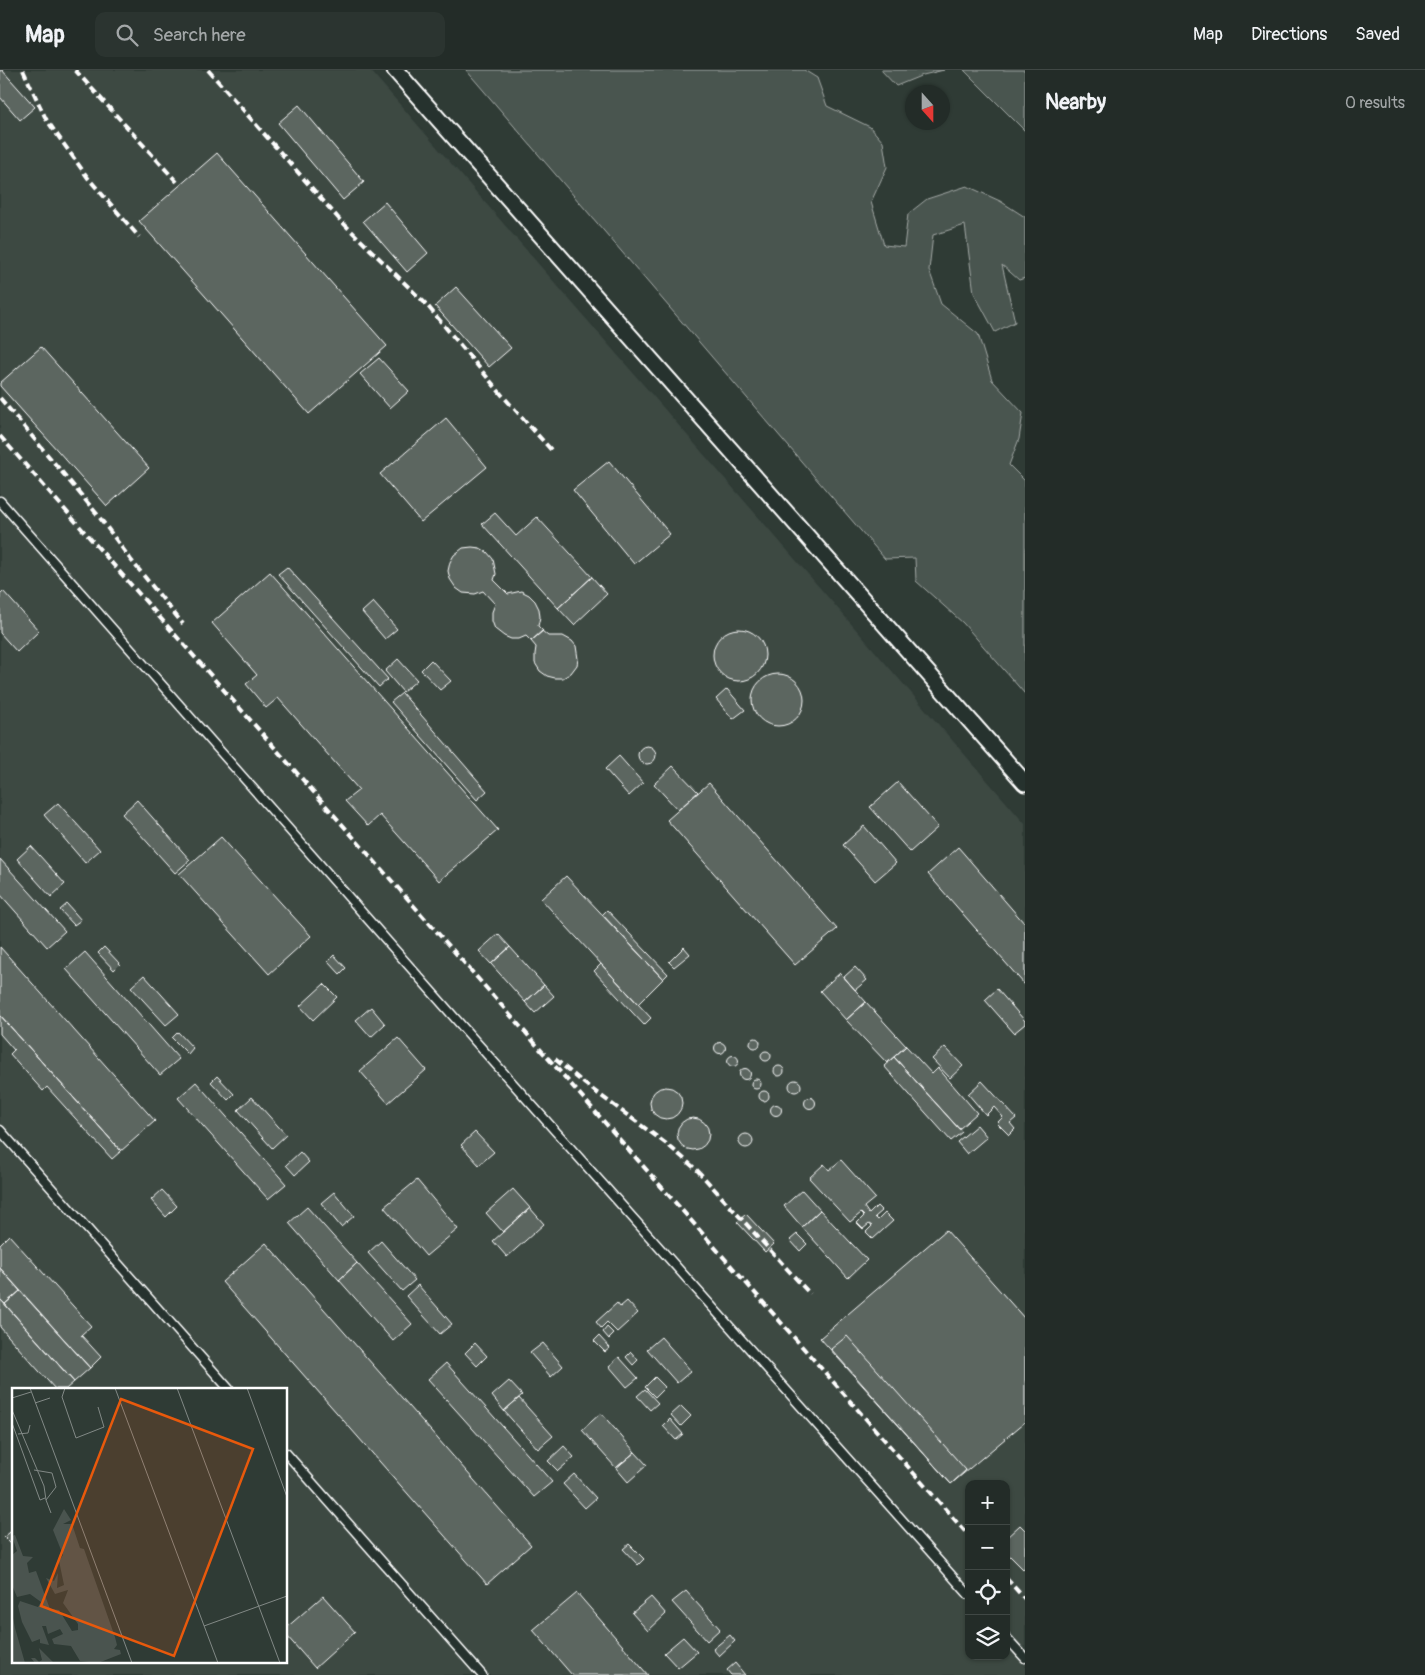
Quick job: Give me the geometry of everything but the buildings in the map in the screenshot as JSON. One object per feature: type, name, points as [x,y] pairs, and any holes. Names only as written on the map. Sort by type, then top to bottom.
[{"type":"street","points":[[395,70],[1025,783]]},
{"type":"lane","points":[[0,501],[482,1049],[965,1591]]},
{"type":"lane","points":[[0,1130],[228,1388]]},
{"type":"lane","points":[[288,1455],[482,1675]]},
{"type":"lane","points":[[1010,1641],[1025,1658]]},
{"type":"shaded area","points":[[0,70],[370,70],[1025,824],[1025,1675],[0,1675]]},
{"type":"shaded area","points":[[466,70],[804,70],[817,78],[827,106],[870,127],[883,142],[887,167],[871,202],[884,245],[904,247],[908,214],[927,199],[967,186],[1000,201],[1025,217],[1025,278],[1019,280],[1002,265],[1015,322],[995,332],[974,293],[965,225],[933,235],[929,270],[941,304],[978,334],[992,380],[1023,413],[1019,439],[1009,465],[1025,481],[1025,694],[963,623],[916,581],[915,558],[885,559]]},
{"type":"shaded area","points":[[881,70],[944,70],[923,75],[896,86]]},
{"type":"shaded area","points":[[964,70],[1025,70],[1025,131]]},
{"type":"railway","points":[[23,70],[46,119],[88,178],[139,237]]},
{"type":"railway","points":[[75,70],[177,182]]},
{"type":"railway","points":[[208,70],[339,219],[426,304],[502,395],[553,452]]},
{"type":"railway","points":[[0,398],[97,514],[131,560],[183,624]]},
{"type":"railway","points":[[0,436],[965,1531]]},
{"type":"railway","points":[[555,1059],[585,1084],[668,1145],[697,1170],[810,1294]]},
{"type":"railway","points":[[1010,1582],[1025,1599]]}]
